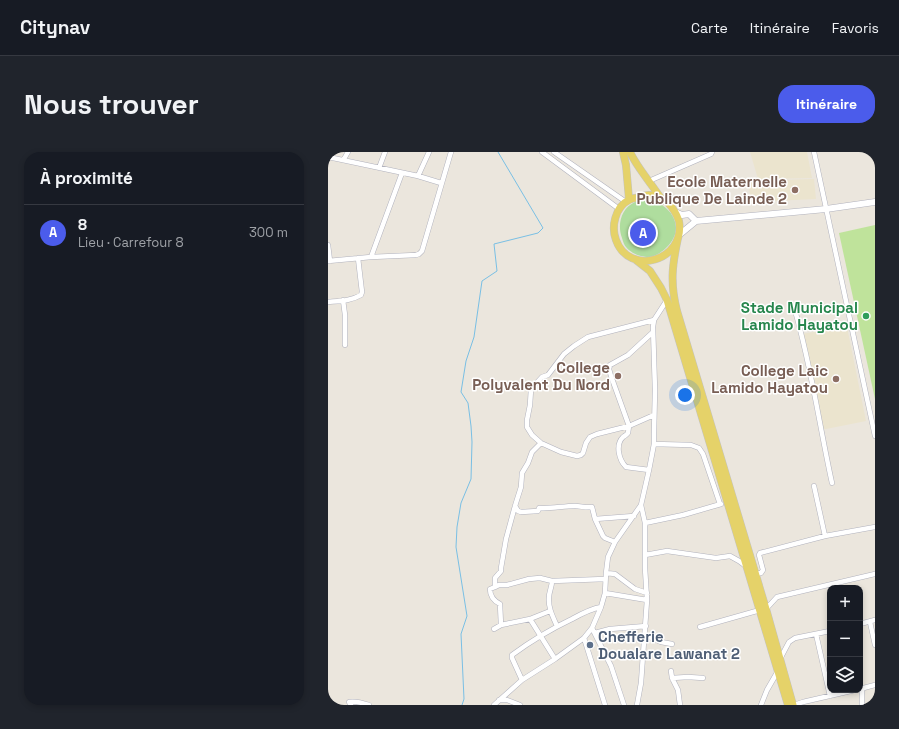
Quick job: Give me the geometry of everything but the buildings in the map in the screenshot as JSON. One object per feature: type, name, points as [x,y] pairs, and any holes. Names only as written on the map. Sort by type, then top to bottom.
[{"type":"main road","points":[[623,152],[626,165],[628,200]]},
{"type":"main road","points":[[630,152],[661,198],[669,204],[675,212],[678,219],[680,227],[672,270],[674,298],[755,574],[778,671],[788,705]]},
{"type":"main road","points":[[661,198],[649,195],[628,200],[619,208],[614,220],[616,241],[621,249],[650,271],[667,300],[747,567],[780,659],[794,705]]},
{"type":"main road","points":[[636,260],[649,261],[661,258],[671,250],[678,237]]},
{"type":"street","points":[[344,159],[348,152]]},
{"type":"street","points":[[379,168],[385,152]]},
{"type":"street","points":[[418,176],[429,152]]},
{"type":"street","points":[[328,245],[329,261],[371,257],[409,256],[419,254],[422,251],[451,152]]},
{"type":"street","points":[[542,152],[619,208]]},
{"type":"street","points":[[554,152],[628,200]]},
{"type":"street","points":[[649,181],[711,154],[712,152]]},
{"type":"street","points":[[814,152],[875,436]]},
{"type":"street","points":[[328,157],[344,159],[418,176],[441,183]]},
{"type":"street","points":[[371,257],[402,173]]},
{"type":"street","points":[[678,237],[696,222],[875,202]]},
{"type":"street","points":[[675,212],[682,215],[689,214],[696,222]]},
{"type":"street","points":[[328,302],[356,298],[361,295],[362,292],[358,258]]},
{"type":"street","points":[[343,300],[345,345]]},
{"type":"street","points":[[637,705],[641,683],[647,600],[645,523],[642,505],[654,444],[655,390],[652,333],[654,320],[667,300]]},
{"type":"street","points":[[794,307],[809,365],[832,483]]},
{"type":"street","points":[[654,320],[588,337],[564,354],[548,375],[542,377],[532,389],[527,427],[532,435],[541,443],[561,452],[578,456],[583,453],[586,443],[590,437],[628,426],[654,415]]},
{"type":"street","points":[[649,470],[626,467],[622,463],[619,450],[622,438],[628,433],[628,426],[609,369],[610,365],[628,355],[652,333]]},
{"type":"street","points":[[495,588],[495,578],[501,571],[506,539],[521,487],[522,473],[532,452],[541,443]]},
{"type":"street","points":[[654,444],[691,445],[700,448],[720,504]]},
{"type":"street","points":[[814,486],[825,536]]},
{"type":"street","points":[[645,523],[683,515],[728,502]]},
{"type":"street","points":[[494,705],[522,680],[584,638],[592,628],[605,593],[608,557],[615,542],[642,505]]},
{"type":"street","points":[[515,506],[518,512],[538,511],[539,508],[546,509],[576,506],[587,508],[592,507],[595,519],[605,538],[615,542]]},
{"type":"street","points":[[595,519],[634,516]]},
{"type":"street","points":[[755,574],[761,573],[763,570],[759,555],[760,552],[825,536],[875,527]]},
{"type":"street","points":[[645,555],[667,550],[716,558],[730,556],[740,561],[747,567]]},
{"type":"street","points":[[606,573],[615,574],[635,589],[647,593]]},
{"type":"street","points":[[700,627],[763,610],[777,597],[875,574]]},
{"type":"street","points":[[501,625],[500,604],[495,602],[490,591],[491,588],[495,588],[499,585],[507,585],[529,579],[540,578],[552,581],[605,580]]},
{"type":"street","points":[[552,581],[549,598],[550,611],[557,626]]},
{"type":"street","points":[[605,593],[647,600]]},
{"type":"street","points":[[522,680],[512,655],[557,626],[593,608],[601,607]]},
{"type":"street","points":[[494,629],[501,625],[530,619],[550,611]]},
{"type":"street","points":[[530,619],[555,659]]},
{"type":"street","points":[[872,621],[875,645]]},
{"type":"street","points":[[595,633],[610,629],[646,626]]},
{"type":"street","points":[[592,628],[611,666],[624,705]]},
{"type":"street","points":[[780,659],[789,642],[795,638],[827,632]]},
{"type":"street","points":[[816,634],[830,696]]},
{"type":"street","points":[[645,635],[661,642],[672,644]]},
{"type":"street","points":[[584,638],[605,705]]},
{"type":"street","points":[[670,671],[678,690],[680,705]]},
{"type":"street","points":[[761,705],[767,690],[778,671]]},
{"type":"street","points":[[672,678],[703,678]]},
{"type":"street","points":[[863,688],[875,685]]},
{"type":"street","points":[[794,705],[843,693]]},
{"type":"street","points":[[861,693],[862,705]]},
{"type":"street","points":[[499,700],[507,700],[520,705]]},
{"type":"street","points":[[351,705],[349,702],[362,702],[369,705]]},
{"type":"shaded area","points":[[750,152],[807,152],[812,178],[758,179]]},
{"type":"shaded area","points":[[814,179],[816,199],[751,202],[748,181]]},
{"type":"shaded area","points":[[847,327],[866,421],[821,430],[801,334]]},
{"type":"green space","points":[[637,201],[655,201],[668,209],[675,222],[676,232],[671,242],[664,250],[655,256],[648,257],[637,255],[627,248],[623,242],[620,222],[623,213],[630,205]]},
{"type":"green space","name":"Stade Municipal Lamido Hayatou","points":[[875,225],[875,399],[839,233]]},
{"type":"waterway","points":[[462,705],[464,699],[461,634],[467,616],[456,547],[457,527],[461,503],[471,479],[471,426],[468,403],[461,392],[466,361],[474,337],[482,281],[497,271],[494,244],[538,233],[543,228],[498,152]]},
{"type":"place","name":"Ecole Maternelle Publique De Lainde 2","points":[[795,190]]},
{"type":"place","name":"8","points":[[643,233]]},
{"type":"place","name":"Stade Municipal Lamido Hayatou","points":[[866,316]]},
{"type":"place","name":"College Polyvalent Du Nord","points":[[618,376]]},
{"type":"place","name":"College Laic Lamido Hayatou","points":[[836,379]]},
{"type":"place","name":"Chefferie Doualare Lawanat 2","points":[[590,645]]}]
